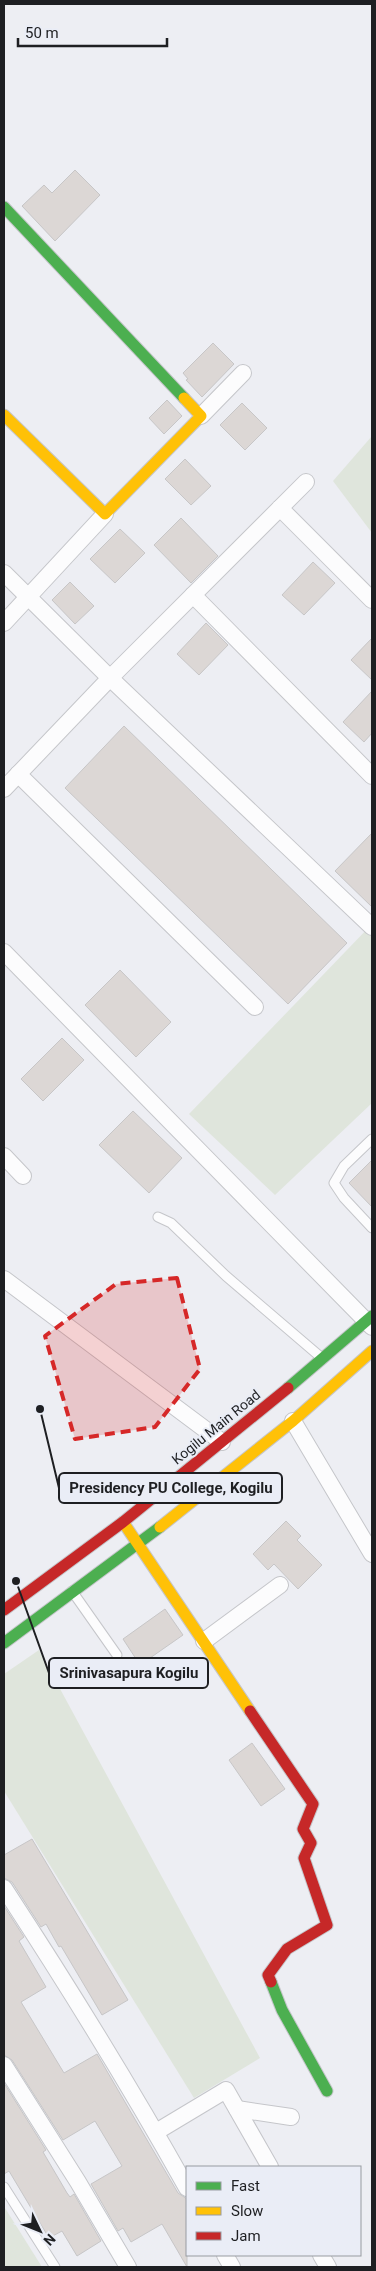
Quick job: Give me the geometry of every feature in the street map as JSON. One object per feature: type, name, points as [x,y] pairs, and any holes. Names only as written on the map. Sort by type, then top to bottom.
[{"type":"street","points":[[4,207],[201,416]]},
{"type":"street","points":[[4,623],[105,514],[243,373]]},
{"type":"street","points":[[4,415],[105,514]]},
{"type":"street","points":[[4,789],[110,678],[306,482]]},
{"type":"street","points":[[280,508],[372,600]]},
{"type":"street","points":[[4,574],[110,678],[372,927]]},
{"type":"street","points":[[192,595],[372,776]]},
{"type":"street","points":[[18,774],[255,1007]]},
{"type":"street","points":[[4,952],[371,1321]]},
{"type":"street","points":[[4,1156],[24,1176]]},
{"type":"street","points":[[4,1279],[222,1442]]},
{"type":"street","name":"Kogilu Main Road","points":[[4,1610],[122,1522],[371,1321]]},
{"type":"street","points":[[4,1643],[138,1544],[293,1421],[372,1351]]},
{"type":"street","points":[[293,1421],[372,1554]]},
{"type":"street","points":[[122,1522],[313,1804],[303,1829],[310,1843],[304,1858],[327,1925],[287,1949],[268,1975],[282,2010],[328,2091]]},
{"type":"street","points":[[204,1641],[280,1585]]},
{"type":"street","points":[[4,1888],[56,1968],[156,2132],[186,2186]]},
{"type":"street","points":[[4,2065],[78,2182],[128,2267]]},
{"type":"street","points":[[156,2132],[226,2090],[269,2166]]},
{"type":"street","points":[[237,2109],[290,2117]]},
{"type":"street","points":[[226,2256],[232,2267]]},
{"type":"street","points":[[322,2256],[328,2267]]},
{"type":"lane","points":[[372,1139],[344,1166],[334,1183],[344,1198],[372,1228]]},
{"type":"lane","points":[[158,1217],[171,1222],[226,1276],[324,1359]]},
{"type":"lane","points":[[72,1591],[117,1655]]},
{"type":"lane","points":[[5,2192],[55,2267]]},
{"type":"highlighted area","points":[[177,1278],[200,1369],[155,1427],[75,1439],[45,1336],[116,1284]]},
{"type":"shaded area","points":[[372,436],[372,533],[333,481]]},
{"type":"shaded area","points":[[372,924],[372,1103],[275,1195],[189,1114]]},
{"type":"shaded area","points":[[39,1650],[260,2058],[194,2098],[4,1791],[4,1674]]},
{"type":"shaded area","points":[[5,2208],[42,2267],[4,2267]]},
{"type":"building","points":[[75,170],[100,195],[55,241],[22,206],[44,185],[52,193]]},
{"type":"building","points":[[213,343],[234,364],[202,397],[186,380],[188,379],[183,373]]},
{"type":"building","points":[[167,400],[182,416],[164,434],[149,418]]},
{"type":"building","points":[[242,403],[267,428],[245,450],[220,425]]},
{"type":"building","points":[[185,459],[211,486],[191,505],[165,479]]},
{"type":"building","points":[[181,518],[218,556],[191,583],[154,545]]},
{"type":"building","points":[[120,529],[145,553],[115,583],[90,559]]},
{"type":"building","points":[[313,562],[335,583],[304,615],[282,595]]},
{"type":"building","points":[[70,582],[94,606],[75,624],[52,600]]},
{"type":"building","points":[[206,623],[228,645],[199,675],[177,654]]},
{"type":"building","points":[[372,638],[372,680],[351,660]]},
{"type":"building","points":[[372,691],[372,733],[364,742],[343,722]]},
{"type":"building","points":[[124,726],[347,943],[288,1004],[65,788]]},
{"type":"building","points":[[372,833],[372,907],[335,871]]},
{"type":"building","points":[[120,970],[171,1022],[136,1057],[85,1005]]},
{"type":"building","points":[[62,1038],[84,1060],[43,1101],[21,1079]]},
{"type":"building","points":[[133,1111],[182,1158],[149,1193],[99,1145]]},
{"type":"building","points":[[372,1160],[372,1207],[349,1183]]},
{"type":"building","points":[[286,1521],[301,1536],[297,1540],[322,1565],[298,1589],[274,1564],[268,1570],[253,1554]]},
{"type":"building","points":[[165,1609],[183,1635],[140,1665],[123,1639]]},
{"type":"building","points":[[252,1743],[285,1789],[261,1806],[229,1760]]},
{"type":"building","points":[[32,1839],[128,2000],[102,2015],[46,1924],[41,1927],[12,1882],[4,1878],[4,1855]]},
{"type":"building","points":[[4,1906],[24,1937],[19,1941],[46,1987],[21,2002],[64,2073],[97,2054],[178,2193],[186,2198],[187,2267],[162,2224],[131,2242],[123,2228],[118,2231],[91,2184],[122,2166],[95,2121],[63,2140],[12,2060],[4,2055]]},
{"type":"building","points":[[4,2083],[46,2150],[43,2152],[67,2193],[70,2197],[74,2194],[101,2241],[77,2256],[62,2231],[49,2238],[9,2171],[4,2174]]},
{"type":"traffic: fast","points":[[4,207],[184,398]]},
{"type":"traffic: fast","points":[[288,1388],[372,1316]]},
{"type":"traffic: fast","points":[[4,1643],[160,1527]]},
{"type":"traffic: fast","points":[[271,1982],[282,2010],[327,2091]]},
{"type":"traffic: slow","points":[[4,415],[105,514],[201,416],[184,398]]},
{"type":"traffic: slow","points":[[160,1527],[293,1421],[372,1351]]},
{"type":"traffic: slow","points":[[123,1522],[250,1711]]},
{"type":"traffic: jam","points":[[4,1610],[123,1522],[288,1388]]},
{"type":"traffic: jam","points":[[250,1711],[313,1804],[303,1829],[311,1843],[304,1858],[327,1925],[287,1949],[268,1975],[271,1982]]},
{"type":"place","name":"Presidency PU College, Kogilu","points":[[40,1409]]},
{"type":"place","name":"Srinivasapura Kogilu","points":[[16,1581]]}]
